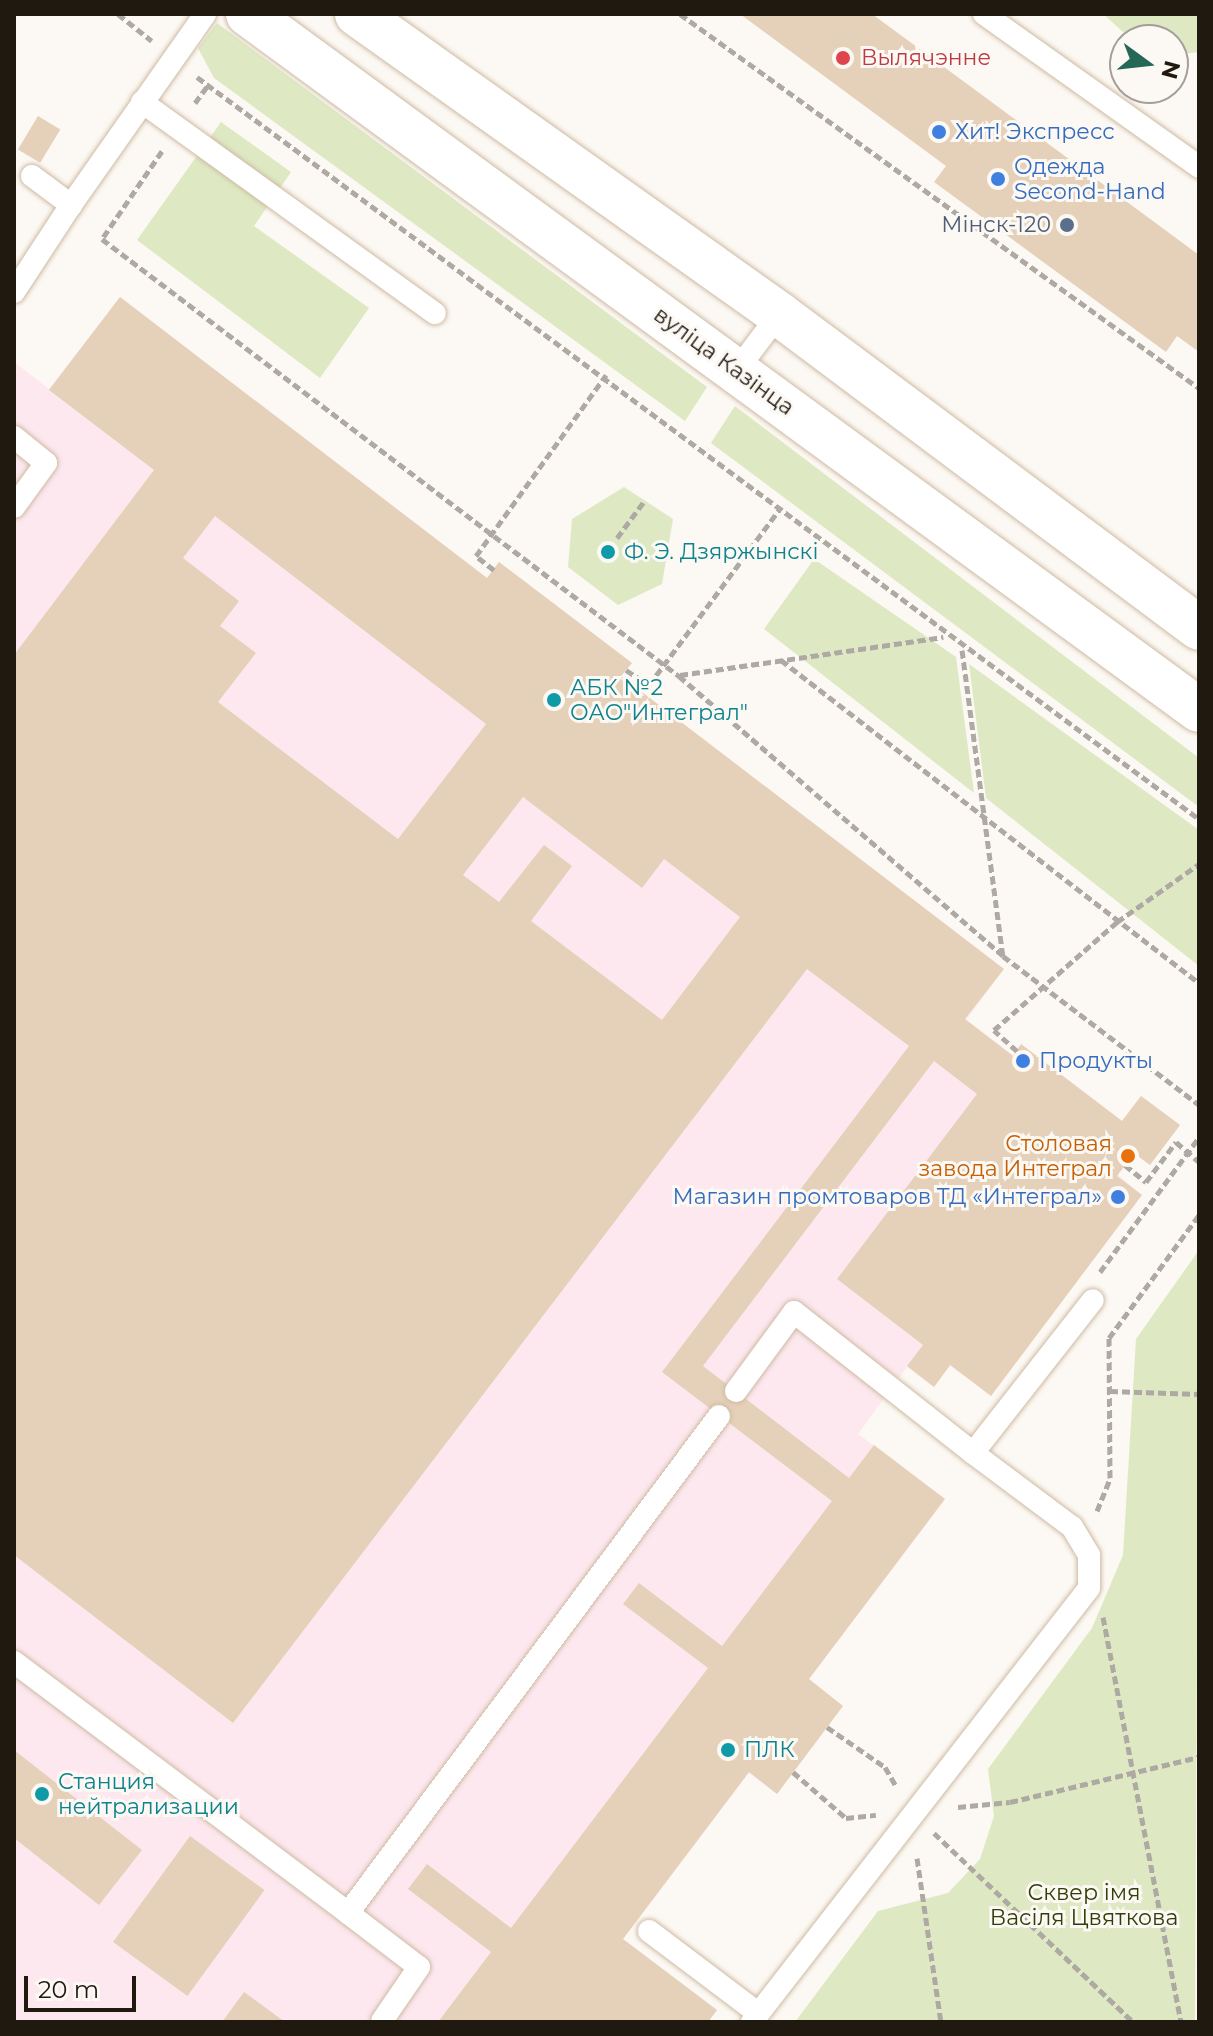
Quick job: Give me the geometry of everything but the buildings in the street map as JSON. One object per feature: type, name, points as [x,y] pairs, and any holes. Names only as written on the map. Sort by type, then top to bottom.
[{"type":"main road","name":"вуліца Казінца","points":[[248,14],[1199,710]]},
{"type":"main road","points":[[357,14],[779,314],[1199,628]]},
{"type":"lane","points":[[14,292],[172,57],[205,14]]},
{"type":"lane","points":[[984,14],[1199,167]]},
{"type":"lane","points":[[142,102],[435,313]]},
{"type":"lane","points":[[32,176],[71,205]]},
{"type":"lane","points":[[737,370],[779,314]]},
{"type":"lane","points":[[14,437],[46,463],[14,507]]},
{"type":"lane","points":[[973,1453],[1093,1300]]},
{"type":"lane","points":[[649,1931],[755,2018],[911,1811],[1089,1588],[1085,1543],[794,1312],[736,1391]]},
{"type":"lane","points":[[348,1913],[719,1416]]},
{"type":"lane","points":[[14,1662],[419,1967],[382,2021]]},
{"type":"path","points":[[118,14],[208,85],[606,375],[781,507],[961,649],[1199,819]]},
{"type":"path","points":[[127,21],[132,14]]},
{"type":"path","points":[[680,14],[1199,388]]},
{"type":"path","points":[[208,85],[102,239],[679,676],[1003,956],[1199,1105]]},
{"type":"path","points":[[494,570],[476,556],[606,375]]},
{"type":"path","points":[[617,538],[645,500]]},
{"type":"path","points":[[626,670],[649,685],[781,507]]},
{"type":"path","points":[[679,676],[944,636]]},
{"type":"path","points":[[961,649],[1003,956]]},
{"type":"path","points":[[781,660],[981,810],[1117,922],[1199,983]]},
{"type":"path","points":[[1017,1051],[994,1030],[1041,984],[1117,922],[1199,864]]},
{"type":"path","points":[[1085,1543],[1110,1478],[1109,1338],[1089,1288],[1199,1137]]},
{"type":"path","points":[[1125,1165],[1146,1182],[1176,1142],[1199,1162]]},
{"type":"path","points":[[1109,1338],[1199,1215]]},
{"type":"path","points":[[1110,1391],[1199,1394]]},
{"type":"path","points":[[1089,1588],[1103,1616],[1130,1775],[1181,2022]]},
{"type":"path","points":[[827,1727],[885,1767],[911,1811],[1133,2022]]},
{"type":"path","points":[[793,1772],[846,1818],[1010,1802],[1199,1757]]},
{"type":"path","points":[[911,1811],[941,2022]]},
{"type":"shaded area","points":[[120,297],[487,578],[499,562],[632,663],[621,677],[1004,969],[966,1020],[1013,1055],[1021,1044],[1122,1121],[1141,1096],[1180,1125],[1150,1165],[1134,1154],[1118,1175],[1142,1195],[991,1396],[951,1365],[934,1387],[907,1367],[858,1434],[945,1499],[809,1679],[843,1706],[777,1794],[749,1773],[623,1939],[717,2010],[708,2022],[14,2022],[14,362],[49,389]]},
{"type":"green space","points":[[1103,14],[1199,14],[1199,52],[1189,53],[1189,24],[1114,24]]},
{"type":"green space","points":[[217,23],[707,387],[685,421],[214,78],[198,48]]},
{"type":"green space","points":[[221,122],[291,172],[254,226],[369,308],[320,378],[137,240]]},
{"type":"green space","points":[[735,406],[1199,758],[1199,807],[711,443]]},
{"type":"green space","points":[[624,487],[673,519],[662,584],[618,605],[568,567],[572,519]]},
{"type":"green space","points":[[814,559],[956,657],[974,793],[764,629]]},
{"type":"green space","points":[[969,664],[1199,830],[1199,966],[986,798]]},
{"type":"green space","name":"Сквер імя Васіля Цвяткова","points":[[1199,1250],[1195,2022],[795,2022],[878,1911],[948,1893],[980,1859],[994,1816],[988,1769],[1092,1628],[1123,1555],[1136,1339]]},
{"type":"place","name":"Вылячэнне","points":[[843,58]]},
{"type":"place","name":"Хит! Экспресс","points":[[939,132]]},
{"type":"place","name":"Одежда Second-Hand","points":[[998,179]]},
{"type":"place","name":"Мінск-120","points":[[1067,225]]},
{"type":"place","name":"Ф. Э. Дзяржынскі","points":[[608,552]]},
{"type":"place","name":"АБК №2 ОАО\"Интеграл\"","points":[[554,700]]},
{"type":"place","name":"Продукты","points":[[1023,1061]]},
{"type":"place","name":"Столовая завода Интеграл","points":[[1128,1156]]},
{"type":"place","name":"Магазин промтоваров ТД «Интеграл»","points":[[1118,1197]]},
{"type":"place","name":"ПЛК","points":[[728,1750]]},
{"type":"place","name":"Станция нейтрализации","points":[[42,1794]]}]
